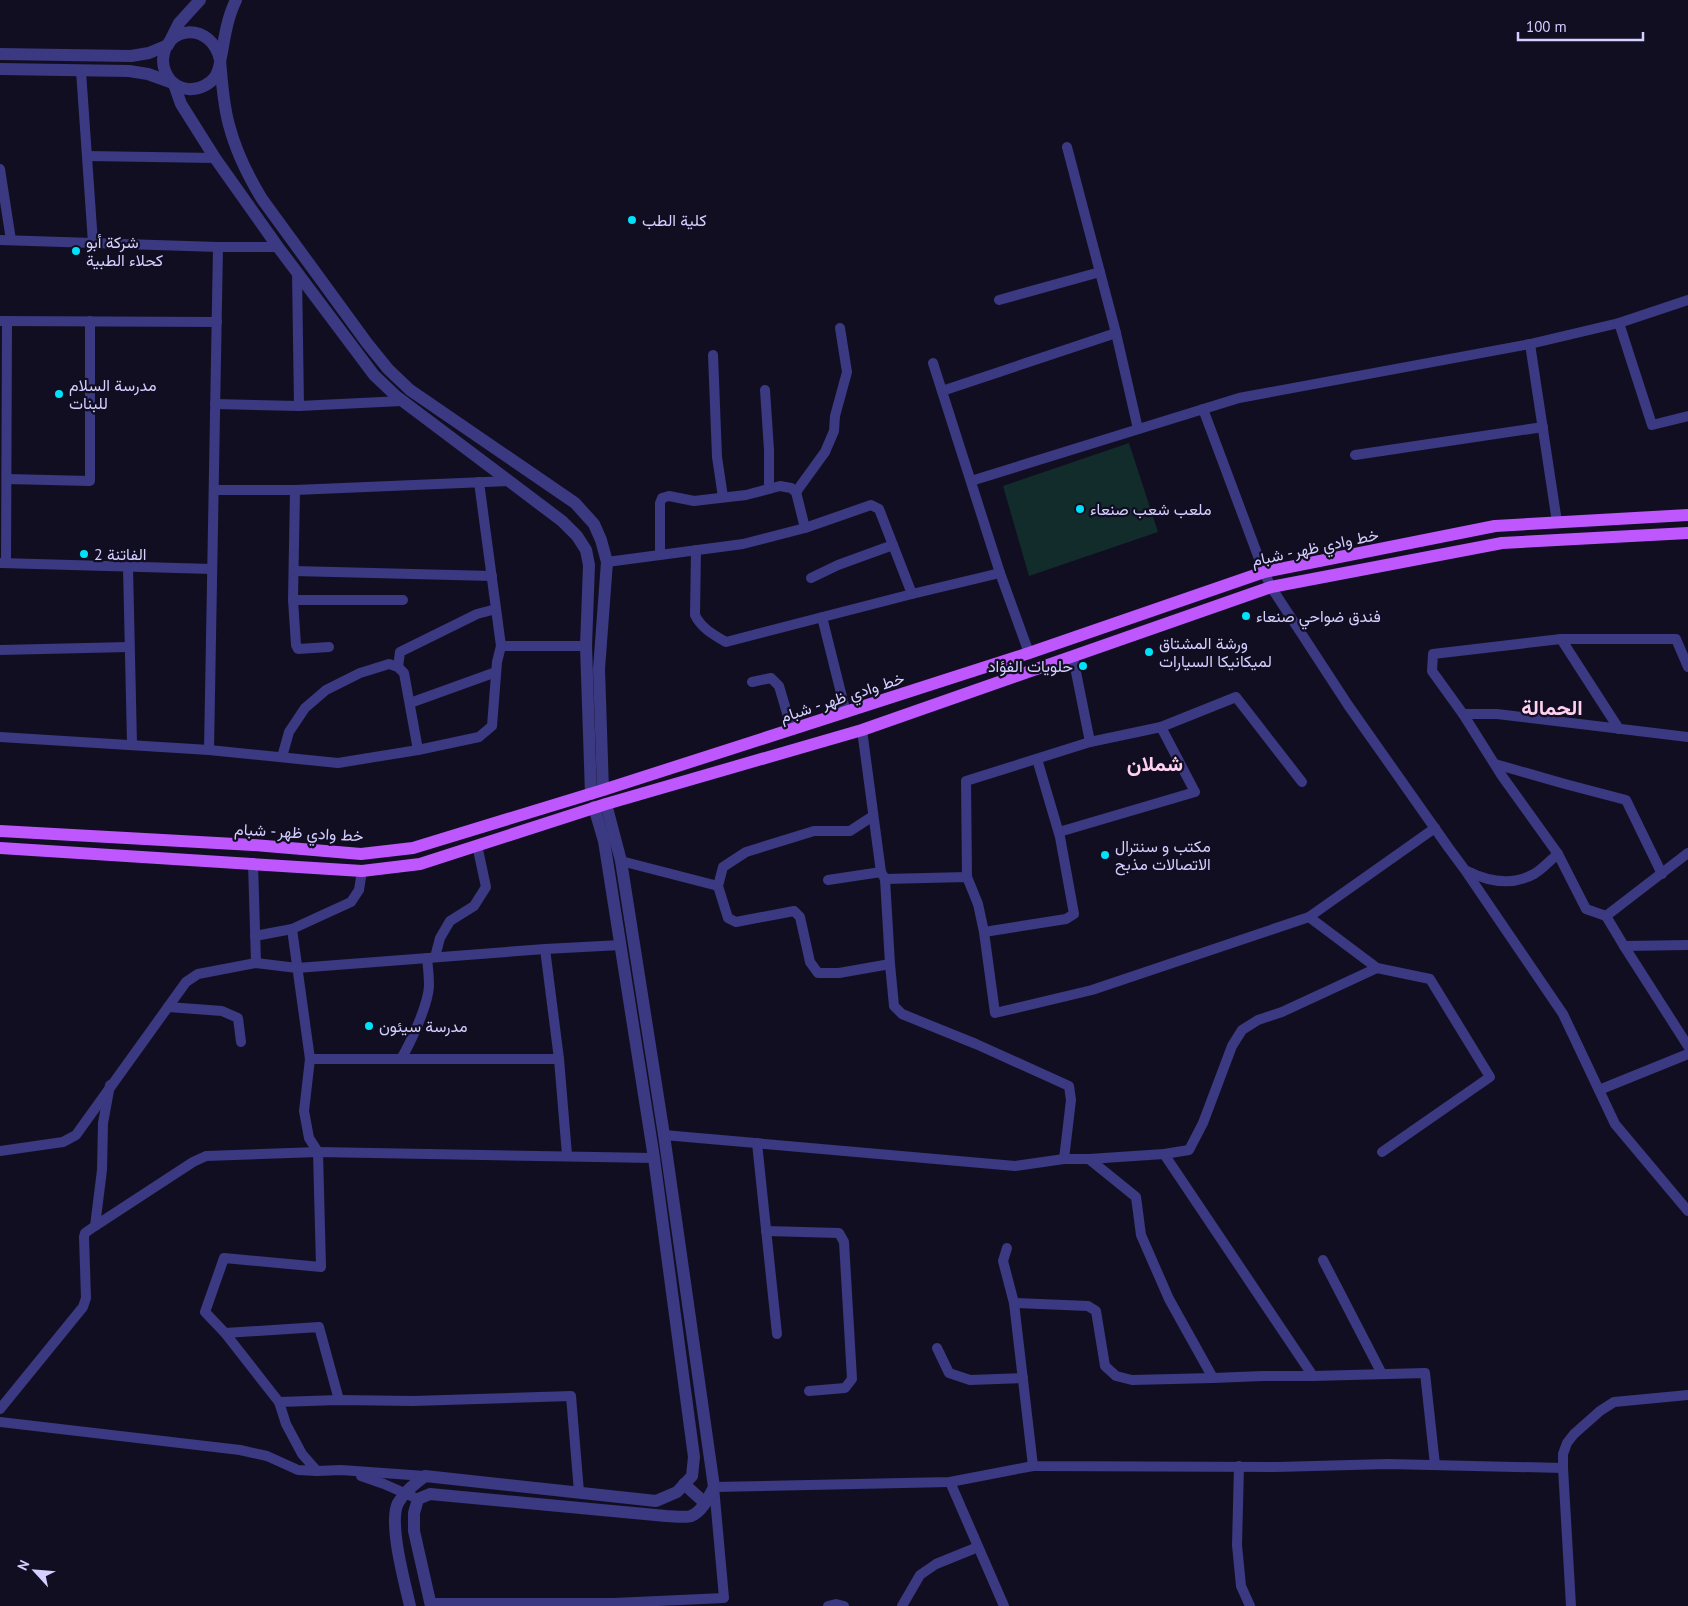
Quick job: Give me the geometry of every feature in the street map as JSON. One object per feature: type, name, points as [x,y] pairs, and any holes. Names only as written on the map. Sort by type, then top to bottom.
[{"type":"main road","name":"خط وادي ظهر - شبام","points":[[0,831],[253,845],[361,854],[413,848],[597,792],[1029,654],[1264,572],[1495,526],[1688,515]]},
{"type":"main road","name":"خط وادي ظهر - شبام","points":[[0,848],[362,870],[420,864],[600,806],[862,730],[1271,587],[1502,543],[1688,534]]},
{"type":"main road","points":[[597,792],[600,806]]},
{"type":"street","points":[[200,0],[179,23],[164,54],[163,65],[166,74],[173,83],[181,104],[215,158],[278,247],[374,375],[402,401],[562,520],[577,536],[586,550],[589,565],[586,646],[597,792]]},
{"type":"street","points":[[0,69],[129,71],[148,74],[182,88],[191,90],[200,88],[208,84],[215,77],[219,69],[226,33],[236,0]]},
{"type":"street","points":[[0,54],[131,56],[149,53],[168,45],[175,37],[184,33],[194,32],[204,35],[212,41],[218,50],[229,124],[237,150],[248,175],[262,199],[367,343],[388,369],[410,390],[575,503],[594,524],[607,562],[599,669],[597,792]]},
{"type":"street","points":[[81,71],[93,243]]},
{"type":"street","points":[[1067,146],[1116,333],[1138,429]]},
{"type":"street","points":[[87,156],[215,158]]},
{"type":"street","points":[[0,169],[5,240],[218,247],[278,247]]},
{"type":"street","points":[[209,750],[218,247]]},
{"type":"street","points":[[297,272],[299,406]]},
{"type":"street","points":[[999,300],[1100,272]]},
{"type":"street","points":[[971,481],[1239,398],[1530,344],[1619,323],[1688,300]]},
{"type":"street","points":[[212,569],[3,563],[7,479],[4,321],[217,322]]},
{"type":"street","points":[[7,479],[90,481],[90,321]]},
{"type":"street","points":[[1619,323],[1652,424],[1688,416]]},
{"type":"street","points":[[796,492],[825,452],[834,431],[835,416],[847,372],[840,328]]},
{"type":"street","points":[[942,391],[1116,333]]},
{"type":"street","points":[[1530,344],[1557,522]]},
{"type":"street","points":[[713,355],[718,457],[723,497]]},
{"type":"street","points":[[933,363],[1000,573],[1029,654]]},
{"type":"street","points":[[765,390],[769,450],[768,489]]},
{"type":"street","points":[[215,404],[299,406],[402,401]]},
{"type":"street","points":[[1203,410],[1271,587],[1348,705],[1436,828],[1563,1014],[1615,1124],[1688,1211]]},
{"type":"street","points":[[1355,455],[1543,427]]},
{"type":"street","points":[[214,490],[295,490],[509,481]]},
{"type":"street","points":[[0,736],[209,750],[338,763],[418,750],[479,737],[492,726],[496,672],[501,646],[479,482]]},
{"type":"street","points":[[660,556],[660,503],[662,498],[669,496],[694,501],[746,495],[780,486],[791,488],[796,492],[805,528]]},
{"type":"street","points":[[295,490],[292,600],[296,645],[298,649],[329,647]]},
{"type":"street","points":[[607,562],[743,544],[805,528],[871,505],[879,509],[912,594]]},
{"type":"street","points":[[811,578],[838,565],[893,545]]},
{"type":"street","points":[[696,550],[694,616],[698,622],[714,635],[726,642],[1000,573]]},
{"type":"street","points":[[128,566],[132,744]]},
{"type":"street","points":[[294,570],[492,576]]},
{"type":"street","points":[[292,600],[402,600]]},
{"type":"street","points":[[398,667],[400,652],[477,614],[496,609]]},
{"type":"street","points":[[822,617],[846,713]]},
{"type":"street","points":[[1561,639],[1619,729]]},
{"type":"street","points":[[1688,667],[1676,639],[1561,639],[1433,654],[1432,671],[1558,854],[1586,909],[1606,916],[1688,1046]]},
{"type":"street","points":[[501,646],[586,646]]},
{"type":"street","points":[[0,650],[130,647]]},
{"type":"street","points":[[1073,656],[1090,742]]},
{"type":"street","points":[[282,757],[290,732],[305,708],[326,690],[360,673],[389,664],[398,667],[404,672],[418,750]]},
{"type":"street","points":[[410,703],[496,672]]},
{"type":"street","points":[[752,682],[771,678],[779,686],[792,730]]},
{"type":"street","points":[[1302,782],[1236,697],[1161,726],[1090,742],[966,782],[967,878],[978,904],[984,932],[995,1013],[1092,990],[1308,917],[1436,828]]},
{"type":"street","points":[[1463,714],[1497,714],[1688,737]]},
{"type":"street","points":[[1059,832],[1195,792],[1161,726]]},
{"type":"street","points":[[862,730],[883,876],[894,1006],[902,1014],[976,1044],[1069,1086],[1071,1100],[1064,1159]]},
{"type":"street","points":[[984,932],[1066,920],[1074,914],[1059,832],[1037,759]]},
{"type":"street","points":[[1495,764],[1626,800],[1662,874]]},
{"type":"street","points":[[418,1499],[414,1513],[414,1531],[430,1604],[725,1602],[714,1487],[664,1135],[622,861],[600,806]]},
{"type":"street","points":[[0,1422],[240,1450],[267,1456],[298,1470],[317,1472],[341,1470],[426,1476],[656,1501],[677,1492],[692,1476],[694,1457],[654,1158],[600,806]]},
{"type":"street","points":[[873,816],[850,831],[814,832],[746,852],[723,867],[718,886],[728,918],[736,922],[794,911],[800,917],[810,962],[818,973],[838,973],[890,964]]},
{"type":"street","points":[[401,1059],[427,997],[431,958],[440,938],[450,921],[474,906],[486,887],[477,845]]},
{"type":"street","points":[[1606,916],[1688,853]]},
{"type":"street","points":[[1465,870],[1490,880],[1519,880],[1536,873],[1558,854]]},
{"type":"street","points":[[622,861],[718,886]]},
{"type":"street","points":[[253,863],[256,963]]},
{"type":"street","points":[[256,936],[292,929],[351,902],[359,890],[362,870]]},
{"type":"street","points":[[828,880],[883,876],[967,878]]},
{"type":"street","points":[[1308,917],[1377,968],[1430,979],[1490,1077],[1382,1152]]},
{"type":"street","points":[[292,929],[310,1059],[304,1110],[309,1138],[318,1152],[322,1267],[224,1258],[205,1312],[225,1333],[278,1402],[286,1424],[302,1454],[317,1472]]},
{"type":"street","points":[[0,1152],[63,1142],[72,1138],[79,1131],[110,1085],[186,982],[193,976],[256,963],[296,968],[621,945]]},
{"type":"street","points":[[1624,946],[1688,945]]},
{"type":"street","points":[[545,949],[559,1059],[567,1155]]},
{"type":"street","points":[[664,1135],[1015,1166],[1064,1159],[1164,1154],[1189,1150],[1203,1123],[1232,1046],[1242,1030],[1258,1020],[1282,1012],[1377,968]]},
{"type":"street","points":[[168,1007],[222,1011],[238,1018],[242,1042]]},
{"type":"street","points":[[1599,1090],[1688,1054]]},
{"type":"street","points":[[310,1059],[559,1059]]},
{"type":"street","points":[[95,1226],[102,1170],[103,1123],[110,1085]]},
{"type":"street","points":[[757,1143],[777,1334]]},
{"type":"street","points":[[0,1409],[83,1307],[86,1298],[84,1237],[86,1233],[193,1162],[206,1156],[318,1152],[654,1158]]},
{"type":"street","points":[[1164,1154],[1313,1376]]},
{"type":"street","points":[[1090,1159],[1136,1197],[1141,1235],[1169,1299],[1213,1378]]},
{"type":"street","points":[[766,1231],[839,1233],[844,1242],[852,1379],[845,1388],[809,1391]]},
{"type":"street","points":[[1007,1248],[1003,1261],[1014,1304],[1033,1466]]},
{"type":"street","points":[[1323,1260],[1382,1374]]},
{"type":"street","points":[[1014,1304],[1088,1306],[1096,1311],[1105,1366],[1116,1376],[1132,1380],[1425,1373],[1435,1465]]},
{"type":"street","points":[[225,1333],[319,1327],[339,1400]]},
{"type":"street","points":[[937,1348],[949,1373],[970,1380],[1022,1378]]},
{"type":"street","points":[[278,1402],[571,1396],[578,1492]]},
{"type":"street","points":[[1571,1606],[1563,1468],[1563,1454],[1567,1443],[1574,1434],[1600,1411],[1614,1402],[1688,1396]]},
{"type":"street","points":[[714,1487],[950,1482],[1033,1466],[1388,1464],[1563,1468]]},
{"type":"street","points":[[1238,1466],[1236,1545],[1241,1586],[1250,1606]]},
{"type":"street","points":[[341,1470],[367,1477],[418,1499],[430,1494],[447,1494],[666,1516],[691,1516],[705,1503],[714,1487]]},
{"type":"street","points":[[410,1606],[394,1530],[397,1505],[405,1493],[426,1476]]},
{"type":"street","points":[[950,1482],[1004,1606]]},
{"type":"street","points":[[684,1484],[705,1503]]},
{"type":"street","points":[[902,1606],[920,1575],[936,1564],[978,1547]]},
{"type":"street","points":[[828,1606],[836,1604],[844,1606]]},
{"type":"green space","name":"ملعب شعب صنعاء","points":[[1129,443],[1158,532],[1029,576],[1003,486]]},
{"type":"place","name":"كلية الطب","points":[[632,220]]},
{"type":"place","name":"شركة أبو كحلاء الطبية","points":[[76,251]]},
{"type":"place","name":"مدرسة السلام للبنات","points":[[59,394]]},
{"type":"place","name":"ملعب شعب صنعاء","points":[[1080,509]]},
{"type":"place","name":"الفاتنة 2","points":[[84,554]]},
{"type":"place","name":"فندق ضواحي صنعاء","points":[[1246,616]]},
{"type":"place","name":"ورشة المشتاق لميكانيكا السيارات","points":[[1149,652]]},
{"type":"place","name":"حلويات الفؤاد","points":[[1083,666]]},
{"type":"place","name":"مكتب و سنترال الاتصالات مذبح","points":[[1105,855]]},
{"type":"place","name":"مدرسة سيئون","points":[[369,1026]]},
{"type":"district","name":"الحمالة","points":[[1552,707]]},
{"type":"district","name":"شملان","points":[[1155,763]]}]
